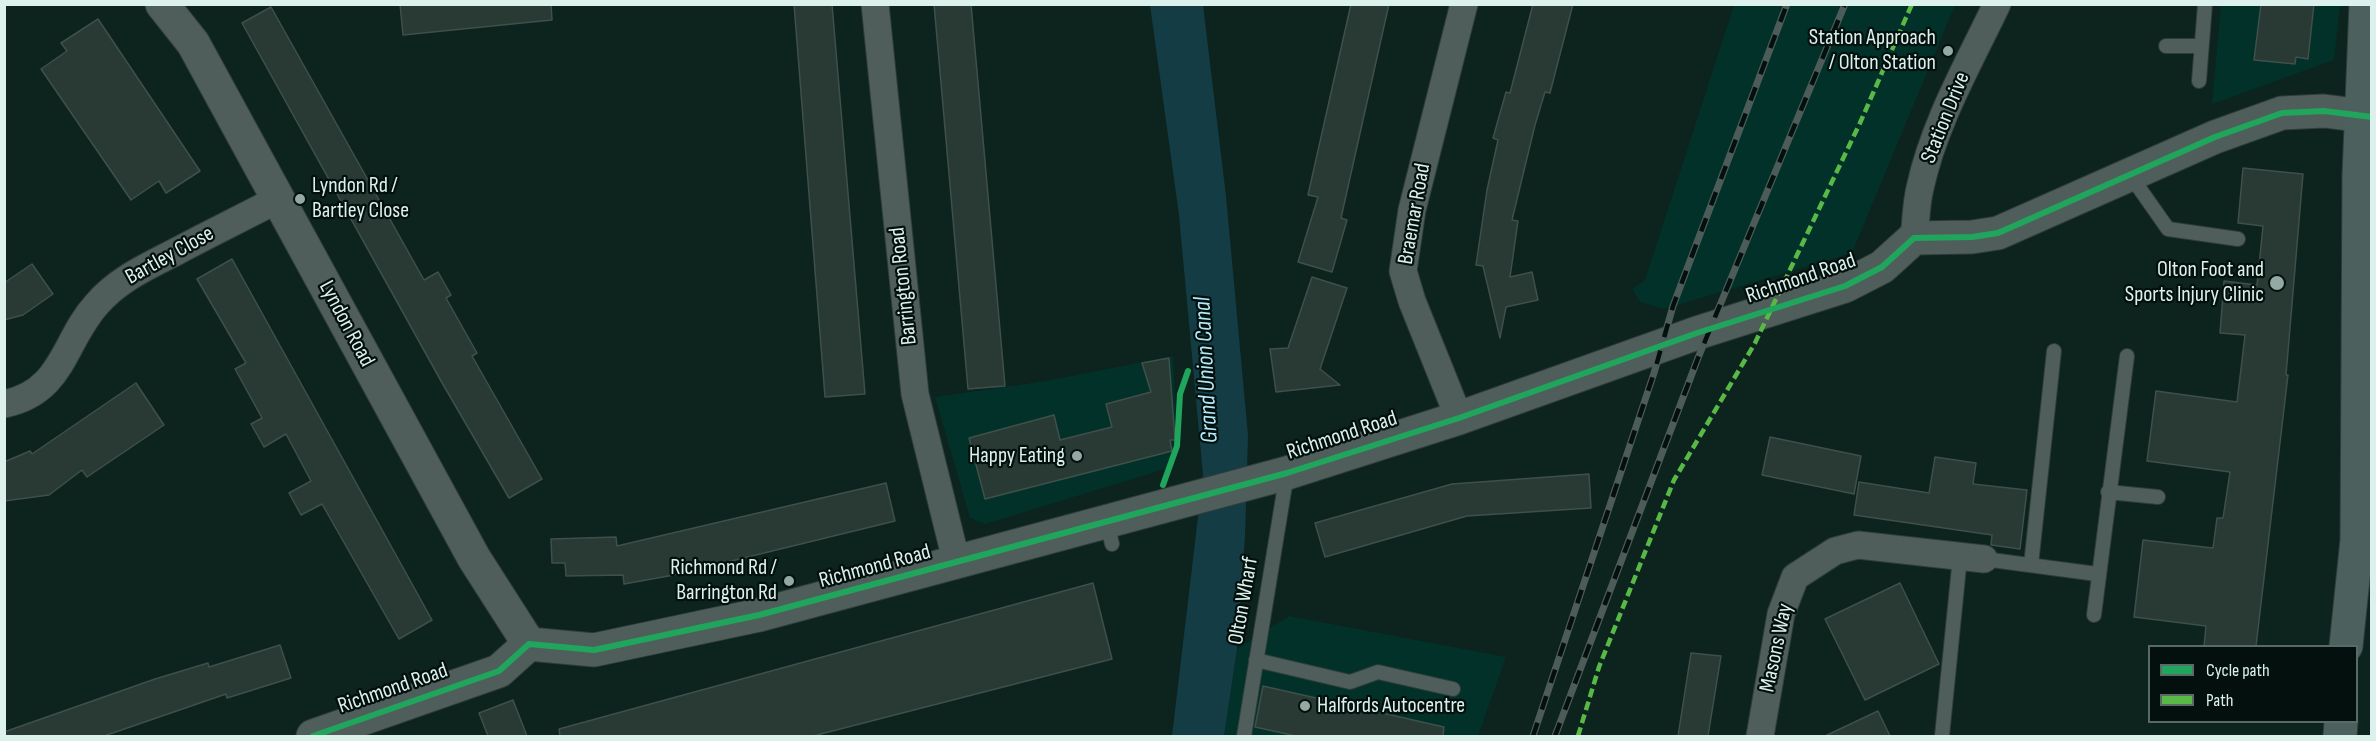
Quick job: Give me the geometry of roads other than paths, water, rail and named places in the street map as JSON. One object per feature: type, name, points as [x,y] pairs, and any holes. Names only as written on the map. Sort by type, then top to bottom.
[{"type":"highway","points":[[2346,645],[2357,540],[2366,116],[2366,4]]},
{"type":"highway","points":[[2357,540],[2372,488]]},
{"type":"street","name":"Lyndon Road","points":[[162,4],[193,43],[474,558],[529,644]]},
{"type":"street","name":"Barrington Road","points":[[875,4],[915,394],[957,564]]},
{"type":"street","name":"Braemar Road","points":[[1459,418],[1412,301],[1403,271],[1412,210],[1464,4]]},
{"type":"street","name":"Station Drive","points":[[1914,238],[1920,188],[1934,143],[1997,4]]},
{"type":"street","points":[[1914,238],[1972,237],[1998,233],[2215,137],[2282,113],[2324,111],[2366,116]]},
{"type":"street","name":"Bartley Close","points":[[4,404],[20,401],[42,387],[57,372],[96,304],[127,277],[278,199]]},
{"type":"street","name":"Richmond Road","points":[[313,736],[499,671],[529,644],[594,650],[759,615],[957,564],[1109,533],[1179,502],[1287,473],[1459,418],[1697,333],[1845,286],[1882,267],[1914,238]]},
{"type":"street","name":"Masons Way","points":[[1760,736],[1781,614],[1795,577],[1835,551],[1858,545],[1972,558]]},
{"type":"lane","points":[[2199,81],[2205,4]]},
{"type":"lane","points":[[2166,46],[2201,46]]},
{"type":"lane","points":[[2130,175],[2168,229],[2238,239]]},
{"type":"lane","points":[[2031,566],[2054,351]]},
{"type":"lane","points":[[2094,615],[2097,574],[2127,356]]},
{"type":"lane","name":"Olton Wharf","points":[[1244,736],[1287,473]]},
{"type":"lane","points":[[2108,492],[2158,497]]},
{"type":"lane","points":[[1942,736],[1972,558],[2097,574]]},
{"type":"lane","points":[[1256,660],[1350,682],[1378,672],[1453,689]]},
{"type":"water","name":"Grand Union Canal","points":[[1150,5],[1203,5],[1226,196],[1248,435],[1245,536],[1237,649],[1224,736],[1172,736],[1203,475],[1179,215]]},
{"type":"railway","points":[[1533,736],[1654,373],[1673,306],[1787,4]]},
{"type":"railway","points":[[1555,736],[1698,358],[1845,4]]},
{"type":"place","name":"Station Approach / Olton Station","points":[[1948,51]]},
{"type":"place","name":"Lyndon Rd / Bartley Close","points":[[300,199]]},
{"type":"place","name":"Olton Foot and Sports Injury Clinic","points":[[2277,283]]},
{"type":"place","name":"Happy Eating","points":[[1077,456]]},
{"type":"place","name":"Richmond Rd / Barrington Rd","points":[[789,581]]},
{"type":"place","name":"Halfords Autocentre","points":[[1305,706]]}]
